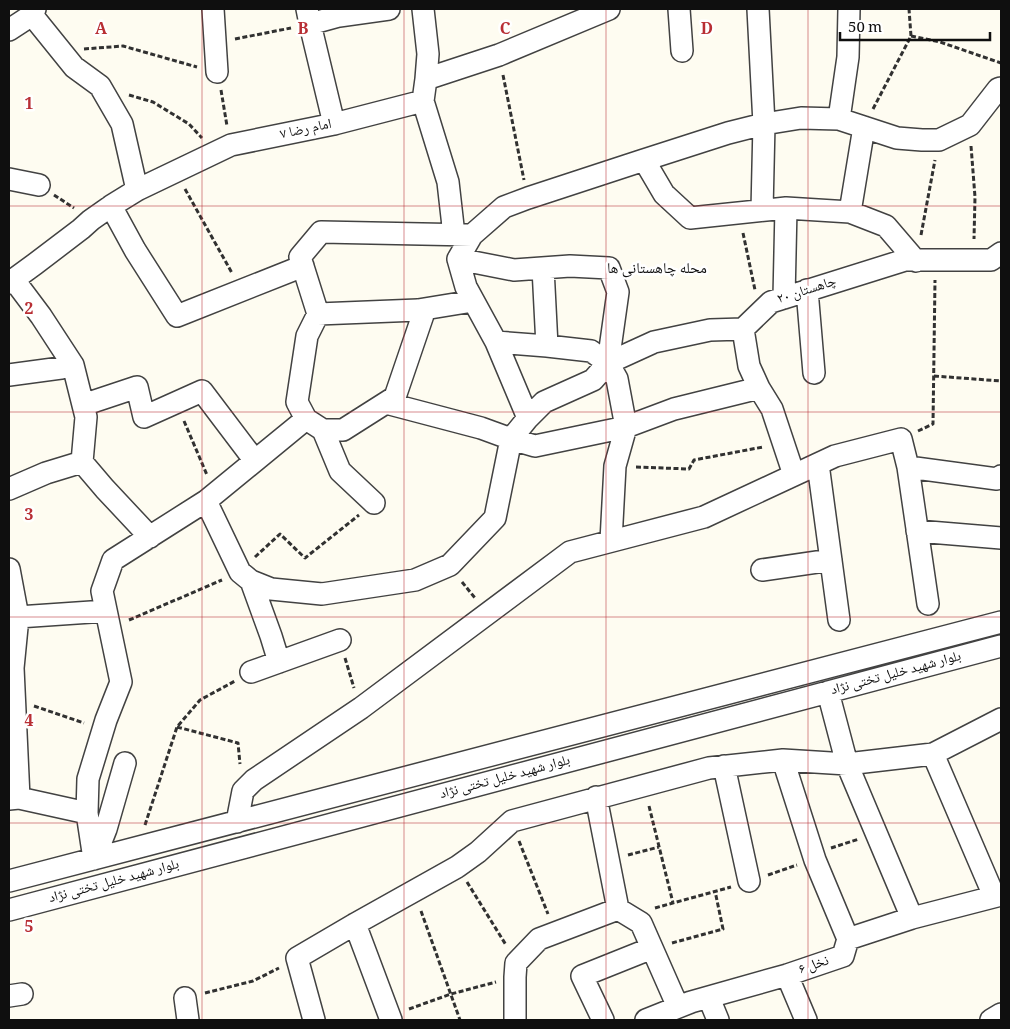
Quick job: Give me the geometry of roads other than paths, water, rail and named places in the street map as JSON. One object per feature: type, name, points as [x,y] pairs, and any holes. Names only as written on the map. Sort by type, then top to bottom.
[{"type":"street","points":[[213,9],[217,72]]},
{"type":"street","points":[[334,124],[308,16],[339,16],[389,9]]},
{"type":"street","points":[[423,9],[428,54],[423,101],[463,235],[458,259],[466,287],[496,342],[528,418]]},
{"type":"street","points":[[426,79],[500,55],[609,9]]},
{"type":"street","points":[[679,9],[682,51]]},
{"type":"street","points":[[758,9],[764,124],[762,210]]},
{"type":"street","points":[[839,119],[848,57],[849,9]]},
{"type":"street","points":[[9,30],[33,12],[74,67],[100,86],[122,124],[137,190]]},
{"type":"street","points":[[374,504],[340,471],[315,424],[297,402],[307,336],[318,314],[300,257],[321,232],[463,235],[504,207],[528,198],[728,133],[764,124],[801,118],[839,119],[897,138],[938,140],[970,125],[1000,86]]},
{"type":"street","name":"امام رضا ۷","points":[[11,281],[111,206],[137,190],[223,149],[334,124],[423,101]]},
{"type":"street","points":[[850,212],[864,127]]},
{"type":"street","points":[[644,160],[664,194],[690,218],[786,208],[850,212],[886,226],[926,261]]},
{"type":"street","points":[[9,179],[39,185]]},
{"type":"street","points":[[111,206],[135,250],[177,316],[303,266]]},
{"type":"street","points":[[784,298],[786,208]]},
{"type":"street","name":"چاهستان ۲۰","points":[[743,329],[771,302],[905,260],[992,260],[1001,253]]},
{"type":"street","points":[[458,259],[514,270],[570,266],[609,268],[618,292],[608,363]]},
{"type":"street","points":[[543,268],[547,346]]},
{"type":"street","points":[[11,281],[42,316],[73,365],[86,417],[82,462],[150,537]]},
{"type":"street","points":[[807,290],[814,373]]},
{"type":"street","points":[[318,314],[425,310],[473,301]]},
{"type":"street","points":[[94,859],[87,813],[88,778],[103,730],[122,682],[102,591],[113,560],[210,497],[255,461],[315,424],[343,430],[395,397],[425,310]]},
{"type":"street","points":[[210,497],[240,572],[251,581],[271,589],[322,594],[415,580],[450,565],[494,518],[510,439],[544,402],[593,380],[608,363],[654,342],[710,330],[743,329],[749,366],[759,388],[772,409],[794,475]]},
{"type":"street","points":[[496,342],[591,351],[608,363],[617,378],[626,427],[615,466],[611,541]]},
{"type":"street","points":[[9,375],[73,365]]},
{"type":"street","points":[[83,405],[137,387],[144,417],[202,391],[255,461]]},
{"type":"street","points":[[386,403],[481,428],[535,446],[626,427],[674,409],[759,388]]},
{"type":"street","points":[[237,822],[243,791],[254,780],[360,708],[570,552],[704,517],[835,456],[901,439],[908,467],[928,604]]},
{"type":"street","points":[[9,489],[46,473],[82,462]]},
{"type":"street","points":[[818,464],[840,620]]},
{"type":"street","points":[[908,467],[997,479],[1001,476]]},
{"type":"street","points":[[917,531],[1001,538]]},
{"type":"street","points":[[762,570],[831,560]]},
{"type":"street","points":[[9,568],[14,618],[14,799],[87,813]]},
{"type":"street","points":[[251,581],[279,662]]},
{"type":"street","points":[[14,618],[106,611]]},
{"type":"street","name":"بلوار شهید خلیل تختی نژاد","points":[[9,881],[1001,622]]},
{"type":"street","points":[[251,672],[340,640]]},
{"type":"street","name":"بلوار شهید خلیل تختی نژاد","points":[[9,910],[1001,646]]},
{"type":"street","points":[[828,692],[847,764],[912,918]]},
{"type":"street","points":[[314,1020],[297,958],[458,867],[478,852],[512,821],[708,768],[783,760],[847,764],[933,754],[1001,720]]},
{"type":"street","points":[[783,760],[814,856],[848,940],[912,918],[998,896],[933,754]]},
{"type":"street","points":[[94,859],[106,828],[125,763]]},
{"type":"street","points":[[724,766],[750,882]]},
{"type":"street","points":[[596,797],[608,859],[623,912],[641,923],[678,1007]]},
{"type":"street","points":[[515,1020],[516,970],[539,939],[623,912]]},
{"type":"street","points":[[355,924],[390,1018]]},
{"type":"street","name":"نخل ۶","points":[[646,1020],[691,1002],[787,975],[843,956],[848,940]]},
{"type":"street","points":[[603,1020],[582,976],[652,948]]},
{"type":"street","points":[[787,975],[806,1020]]},
{"type":"street","points":[[185,998],[188,1020]]},
{"type":"street","points":[[709,998],[718,1020]]},
{"type":"street","points":[[991,1020],[1001,1014]]},
{"type":"district","name":"محله چاهستانی ها","points":[[657,270]]}]
